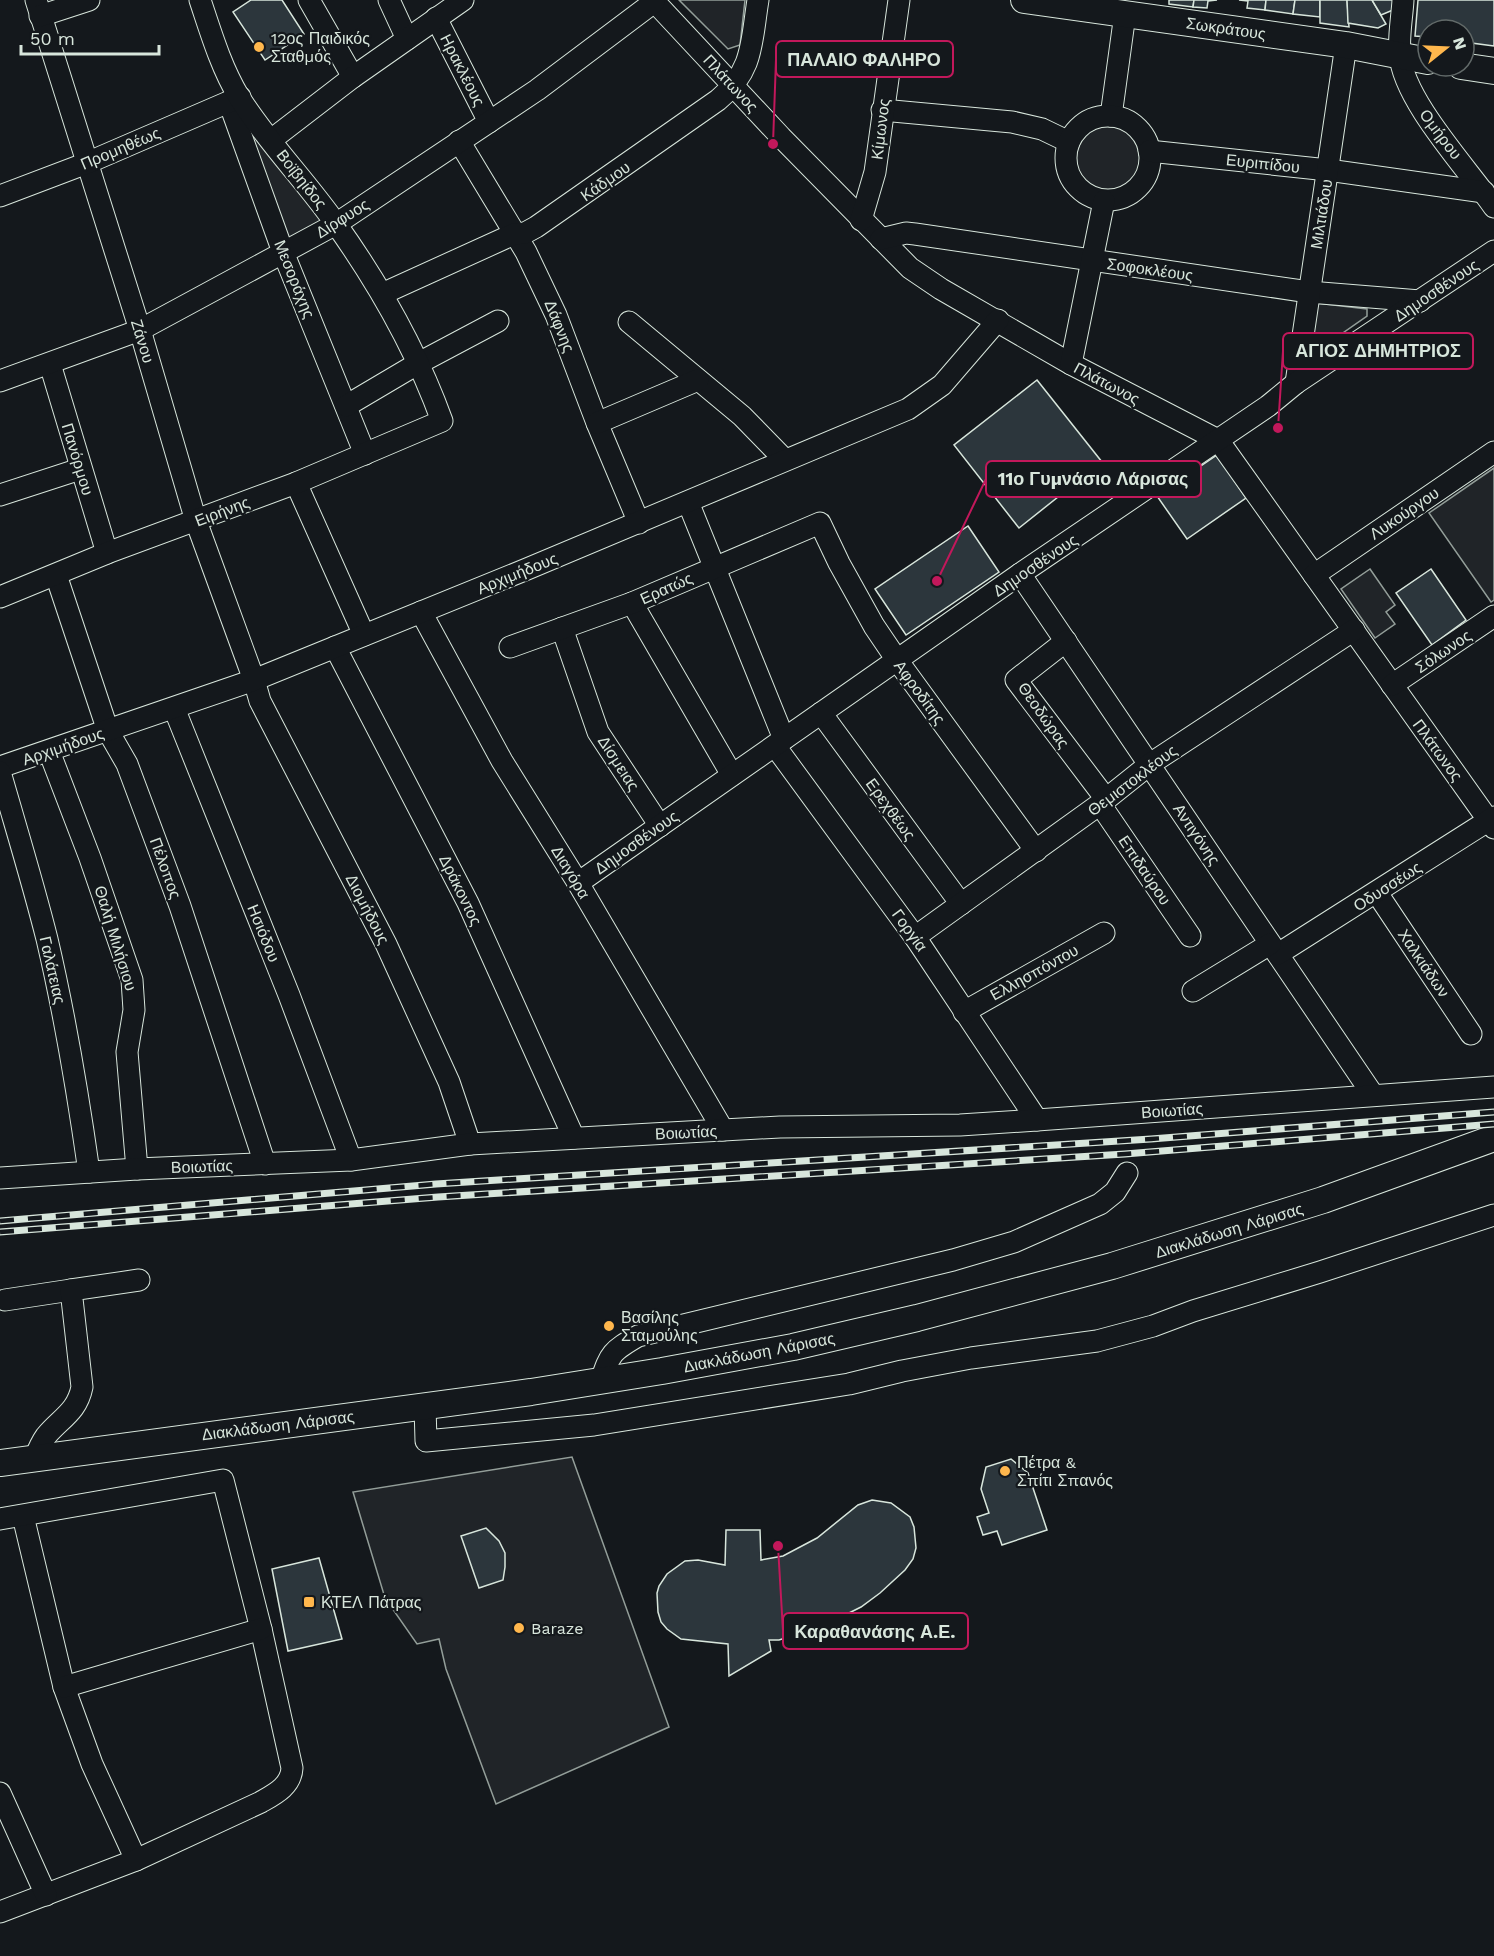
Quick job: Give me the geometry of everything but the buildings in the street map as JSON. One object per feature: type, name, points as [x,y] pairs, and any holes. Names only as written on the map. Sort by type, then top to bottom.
[{"type":"main road","name":"Σωκράτους","points":[[1024,0],[1076,4],[1125,14],[1346,45],[1416,59]]},
{"type":"main road","points":[[1476,68],[1494,71]]},
{"type":"main road","name":"Διακλάδωση Λάρισας","points":[[0,1463],[601,1381],[793,1347],[984,1301],[1112,1266],[1323,1200],[1494,1138]]},
{"type":"street","points":[[38,8],[89,0]]},
{"type":"street","name":"Βοϊβηίδος","points":[[200,0],[234,100],[271,140],[336,224],[382,294],[431,392],[442,421]]},
{"type":"street","points":[[309,0],[353,77]]},
{"type":"street","points":[[389,0],[407,39]]},
{"type":"street","points":[[271,140],[353,77],[463,0]]},
{"type":"street","name":"Κάδμου","points":[[382,294],[514,234],[525,233],[557,214],[718,100],[734,86],[747,66],[758,0]]},
{"type":"street","name":"Κίμωνος","points":[[861,220],[873,179],[899,0]]},
{"type":"street","name":"Ομήρου","points":[[1403,0],[1400,56],[1408,87],[1489,199]]},
{"type":"street","name":"Πλάτωνος","points":[[653,1],[781,137],[910,268],[1071,364],[1218,440],[1492,822]]},
{"type":"street","name":"Δίρφυος","points":[[0,381],[140,330],[336,224],[537,90],[653,1]]},
{"type":"street","name":"Ζάνου","points":[[38,8],[140,330],[195,521],[254,680]]},
{"type":"street","points":[[1111,116],[1125,14]]},
{"type":"street","name":"Ηρακλέους","points":[[436,18],[489,122]]},
{"type":"street","name":"Μιλτιάδου","points":[[1296,384],[1346,45]]},
{"type":"street","name":"Προμηθέως","points":[[0,196],[234,100]]},
{"type":"street","name":"Μεσοράχης","points":[[234,100],[283,252],[364,454]]},
{"type":"street","points":[[882,110],[1012,122],[1042,129],[1069,142]]},
{"type":"street","points":[[1111,116],[1123,119],[1142,133],[1149,151],[1148,170],[1142,183],[1131,193],[1118,199],[1104,201],[1083,192],[1074,184],[1068,174],[1066,152],[1077,129],[1098,117],[1111,116]]},
{"type":"street","name":"Δάφνης","points":[[459,141],[526,252],[556,315],[597,423],[639,523]]},
{"type":"street","name":"Ευριπίδου","points":[[1149,151],[1328,170],[1489,199]]},
{"type":"street","points":[[1071,364],[1104,201]]},
{"type":"street","name":"Σοφοκλέους","points":[[881,238],[906,233],[915,234],[1309,292],[1420,301]]},
{"type":"street","name":"Δημοσθένους","points":[[578,883],[1020,574],[1494,251]]},
{"type":"street","name":"Αρχιμήδους","points":[[0,767],[254,680],[639,523],[917,404],[942,385],[998,320]]},
{"type":"street","points":[[346,406],[417,364],[498,321]]},
{"type":"street","points":[[629,322],[742,416],[785,460]]},
{"type":"street","name":"Πανόρμου","points":[[50,364],[107,554]]},
{"type":"street","points":[[597,423],[699,380]]},
{"type":"street","name":"Ειρήνης","points":[[0,597],[296,483],[442,421]]},
{"type":"street","name":"Λυκούργου","points":[[1314,575],[1494,452]]},
{"type":"street","points":[[0,495],[80,469]]},
{"type":"street","points":[[296,483],[364,635]]},
{"type":"street","name":"Γοργία","points":[[688,502],[779,742],[915,936],[1037,1120]]},
{"type":"street","name":"Ερατώς","points":[[510,647],[632,603],[820,523]]},
{"type":"street","name":"Αφροδίτης","points":[[820,523],[859,600],[897,660],[1036,851]]},
{"type":"street","name":"Αντιγόνης","points":[[1020,574],[1373,1095]]},
{"type":"street","name":"Πέλοπος","points":[[56,575],[108,731],[127,764],[180,906],[265,1164]]},
{"type":"street","points":[[632,603],[732,775]]},
{"type":"street","name":"Διαγόρα","points":[[421,612],[502,760],[578,883],[723,1130]]},
{"type":"street","name":"Σόλωνος","points":[[1392,685],[1494,616]]},
{"type":"street","name":"Δίσμειας","points":[[562,628],[598,732],[660,826]]},
{"type":"street","name":"Θεμιστοκλέους","points":[[915,936],[1103,802],[1150,764],[1354,630]]},
{"type":"street","name":"Θεοδώρας","points":[[1066,641],[1016,680],[1103,802]]},
{"type":"street","name":"Δράκοντος","points":[[335,647],[468,903],[574,1138]]},
{"type":"street","name":"Διομήδους","points":[[254,680],[260,701],[333,840],[414,1005],[449,1082],[470,1144]]},
{"type":"street","name":"Ησιόδου","points":[[174,708],[289,995],[351,1160]]},
{"type":"street","name":"Ερεχθέως","points":[[821,713],[961,904]]},
{"type":"street","name":"Θαλή Μιλήσιου","points":[[49,751],[90,858],[132,980],[134,1010],[127,1052],[137,1169]]},
{"type":"street","name":"Γαλάτειας","points":[[0,772],[47,939],[64,1021],[89,1172]]},
{"type":"street","name":"Επιδαύρου","points":[[1103,802],[1190,936]]},
{"type":"street","name":"Οδυσσέως","points":[[1193,991],[1377,893],[1492,822]]},
{"type":"street","name":"Χαλκιάδων","points":[[1377,893],[1471,1034]]},
{"type":"street","name":"Ελλησπόντου","points":[[964,1012],[1104,933]]},
{"type":"street","name":"Βοιωτίας","points":[[0,1178],[137,1169],[351,1160],[470,1144],[574,1138],[780,1127],[960,1125],[1494,1087]]},
{"type":"street","points":[[601,1381],[609,1358],[617,1348],[638,1336],[953,1260],[1014,1242],[1100,1204],[1115,1192],[1127,1173]]},
{"type":"street","points":[[425,1406],[426,1441],[481,1436],[594,1425],[849,1384],[971,1358],[1097,1341],[1153,1326],[1193,1311],[1494,1215]]},
{"type":"street","points":[[5,1300],[139,1280]]},
{"type":"street","points":[[35,1458],[46,1436],[74,1410],[80,1397],[82,1387],[71,1290]]},
{"type":"street","points":[[0,1519],[222,1479],[292,1760],[292,1775],[279,1790],[261,1802],[136,1860],[0,1912]]},
{"type":"street","points":[[23,1516],[64,1687],[92,1764],[136,1860]]},
{"type":"street","points":[[64,1687],[261,1629]]},
{"type":"street","points":[[0,1793],[46,1895]]},
{"type":"shaded area","points":[[679,0],[745,0],[740,45],[728,49]]},
{"type":"shaded area","points":[[247,124],[323,222],[287,241]]},
{"type":"shaded area","points":[[1101,124],[1115,124],[1128,129],[1138,139],[1143,159],[1138,179],[1128,189],[1115,194],[1101,194],[1088,189],[1078,179],[1073,166],[1073,152],[1078,139],[1088,129]]},
{"type":"shaded area","points":[[1316,303],[1367,309],[1367,316],[1314,353],[1310,348]]},
{"type":"shaded area","points":[[1494,468],[1494,600],[1491,602],[1429,513]]},
{"type":"shaded area","points":[[1370,569],[1395,605],[1386,612],[1395,624],[1375,638],[1341,589]]},
{"type":"shaded area","name":"Baraze","points":[[572,1457],[669,1727],[496,1804],[446,1669],[439,1639],[417,1644],[385,1598],[353,1492]]},
{"type":"railway","points":[[0,1221],[436,1184],[1151,1139],[1494,1112]]},
{"type":"railway","points":[[0,1232],[438,1197],[1125,1154],[1494,1124]]},
{"type":"place","name":"12ος Παιδικός Σταθμός","points":[[259,47]]},
{"type":"place","name":"ΠΑΛΑΙΟ ΦΑΛΗΡΟ","points":[[773,144]]},
{"type":"place","name":"ΑΓΙΟΣ ΔΗΜΗΤΡΙΟΣ","points":[[1278,428]]},
{"type":"place","name":"11ο Γυμνάσιο Λάρισας","points":[[937,581]]},
{"type":"place","name":"Βασίλης Σταμούλης","points":[[609,1326]]},
{"type":"place","name":"Πέτρα & Σπίτι Σπανός","points":[[1005,1471]]},
{"type":"place","name":"Καραθανάσης Α.Ε.","points":[[778,1546]]},
{"type":"place","name":"ΚΤΕΛ Πάτρας","points":[[309,1602]]},
{"type":"place","name":"Baraze","points":[[519,1628]]}]
